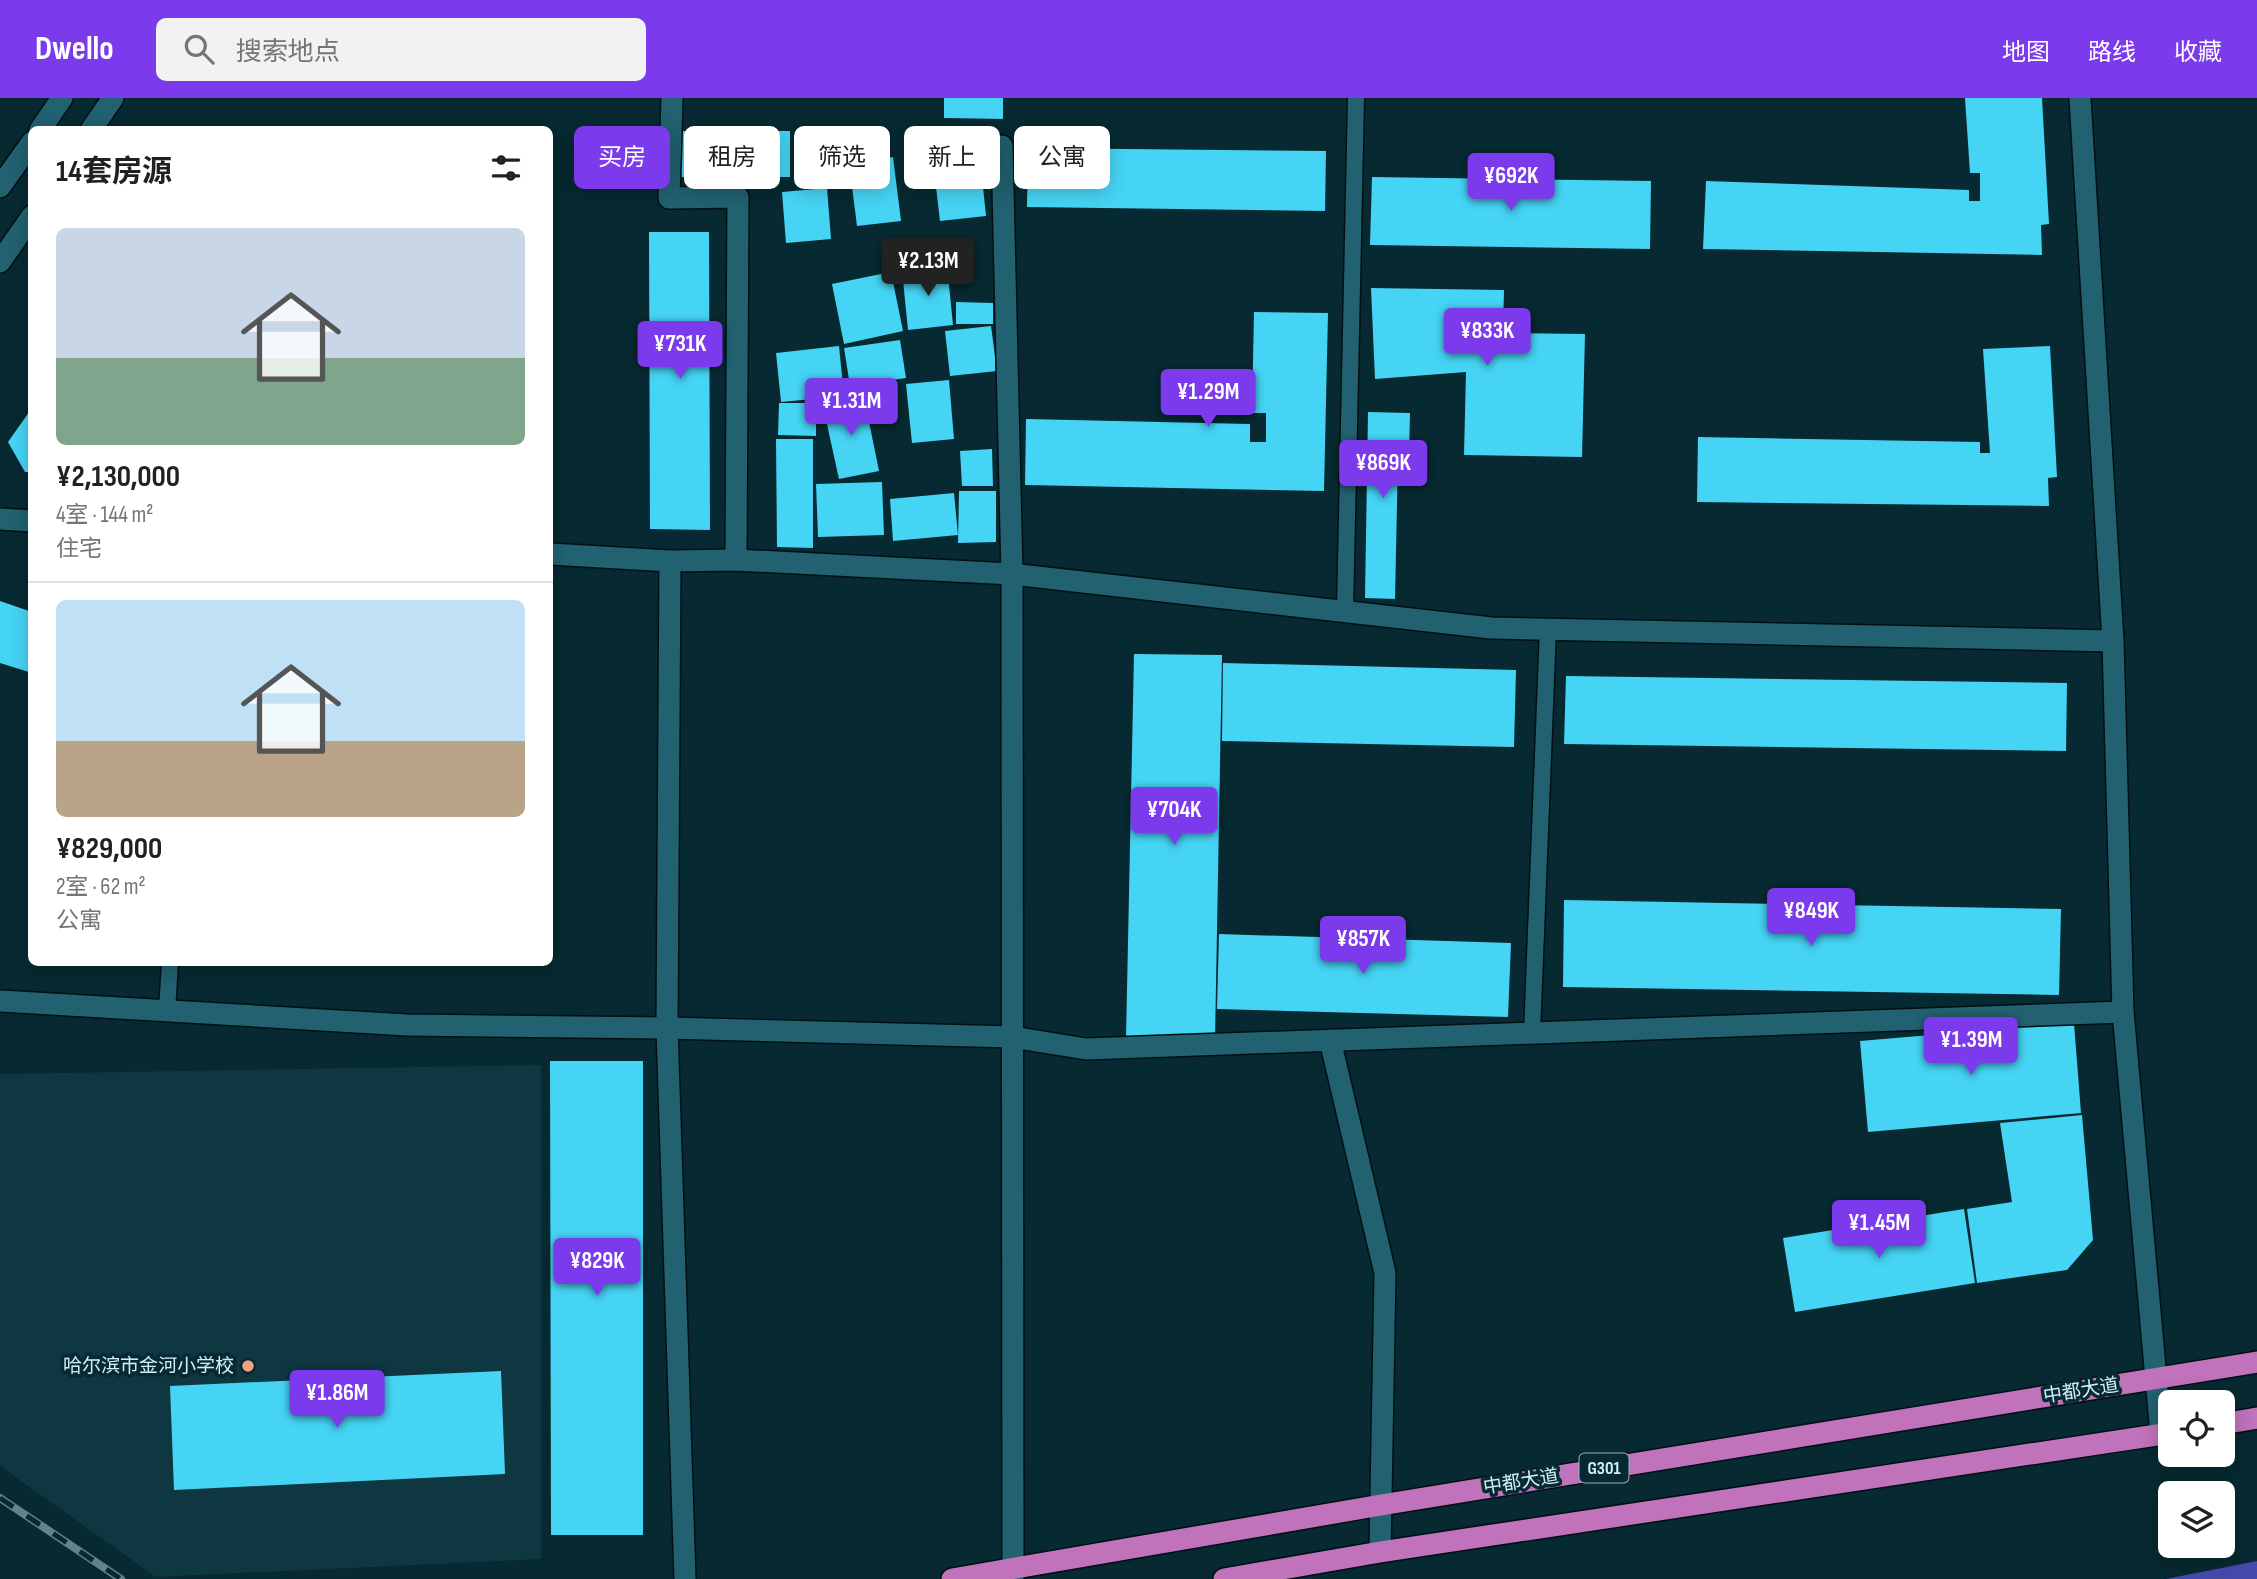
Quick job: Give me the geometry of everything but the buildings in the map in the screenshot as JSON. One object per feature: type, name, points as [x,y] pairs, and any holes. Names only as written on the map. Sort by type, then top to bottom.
[{"type":"highway","name":"中都大道","points":[[952,1579],[1013,1574],[1381,1505],[2257,1362]]},
{"type":"highway","points":[[2235,1422],[2257,1418]]},
{"type":"highway","points":[[1223,1579],[1380,1552],[2158,1435]]},
{"type":"street","points":[[43,126],[62,98]]},
{"type":"street","points":[[94,126],[113,98]]},
{"type":"street","points":[[672,98],[669,198],[738,197],[737,560]]},
{"type":"street","points":[[2080,98],[2113,641],[2123,1012],[2159,1390]]},
{"type":"street","points":[[1002,146],[1012,575],[1013,1574]]},
{"type":"street","points":[[0,187],[28,148]]},
{"type":"street","points":[[0,262],[28,222]]},
{"type":"street","points":[[0,519],[28,521]]},
{"type":"street","points":[[553,554],[670,561],[737,560],[1012,575],[1491,628],[2113,641]]},
{"type":"street","points":[[670,561],[667,1028],[685,1579]]},
{"type":"street","points":[[0,1001],[407,1025],[667,1028],[1012,1037],[1086,1049],[2123,1012]]},
{"type":"street","points":[[1330,1040],[1385,1273],[1380,1552]]},
{"type":"lane","points":[[1345,611],[1356,98]]},
{"type":"lane","points":[[1532,1033],[1548,629]]},
{"type":"lane","points":[[167,1011],[170,966]]},
{"type":"shaded area","points":[[541,1065],[541,1559],[156,1577],[0,1466],[0,1074]]},
{"type":"shaded area","points":[[2257,1561],[2257,1579],[2166,1579]]},
{"type":"railway","points":[[0,1498],[121,1579]]},
{"type":"place","name":"哈尔滨市金河小学校","points":[[248,1366]]}]
